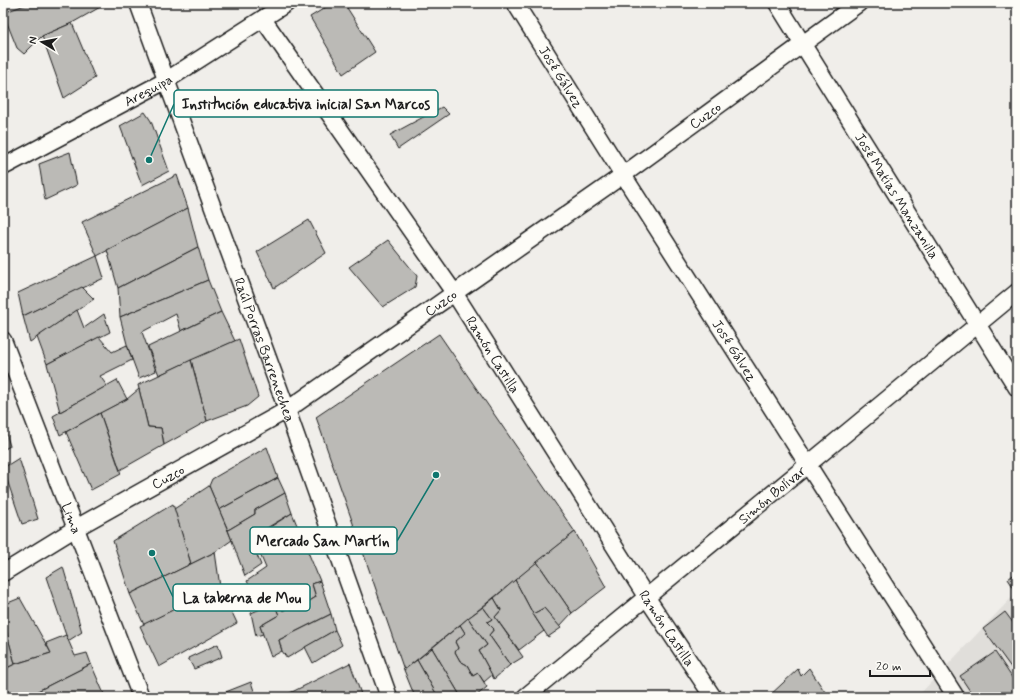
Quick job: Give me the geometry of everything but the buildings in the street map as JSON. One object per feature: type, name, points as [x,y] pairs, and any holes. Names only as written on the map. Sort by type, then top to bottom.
[{"type":"street","name":"Raúl Porras Barrenechea","points":[[138,3],[287,410],[389,697]]},
{"type":"street","name":"Arequipa","points":[[3,167],[167,80],[287,3]]},
{"type":"street","name":"José Gálvez","points":[[515,3],[623,176],[808,463],[956,697]]},
{"type":"street","name":"José Matías Manzanilla","points":[[776,3],[1017,388]]},
{"type":"street","name":"Cuzco","points":[[3,573],[76,528],[287,410],[623,176],[859,3]]},
{"type":"street","name":"Ramón Castilla","points":[[262,18],[455,294],[647,598],[713,697]]},
{"type":"street","name":"Simón Bolívar","points":[[525,697],[1017,292]]},
{"type":"street","name":"Lima","points":[[3,340],[141,697]]},
{"type":"shaded area","points":[[1017,592],[1017,697],[917,697]]},
{"type":"place","name":"Institución educativa inicial San Marcos","points":[[149,160]]},
{"type":"place","name":"Mercado San Martín","points":[[436,475]]},
{"type":"place","name":"La taberna de Mou","points":[[152,553]]}]
